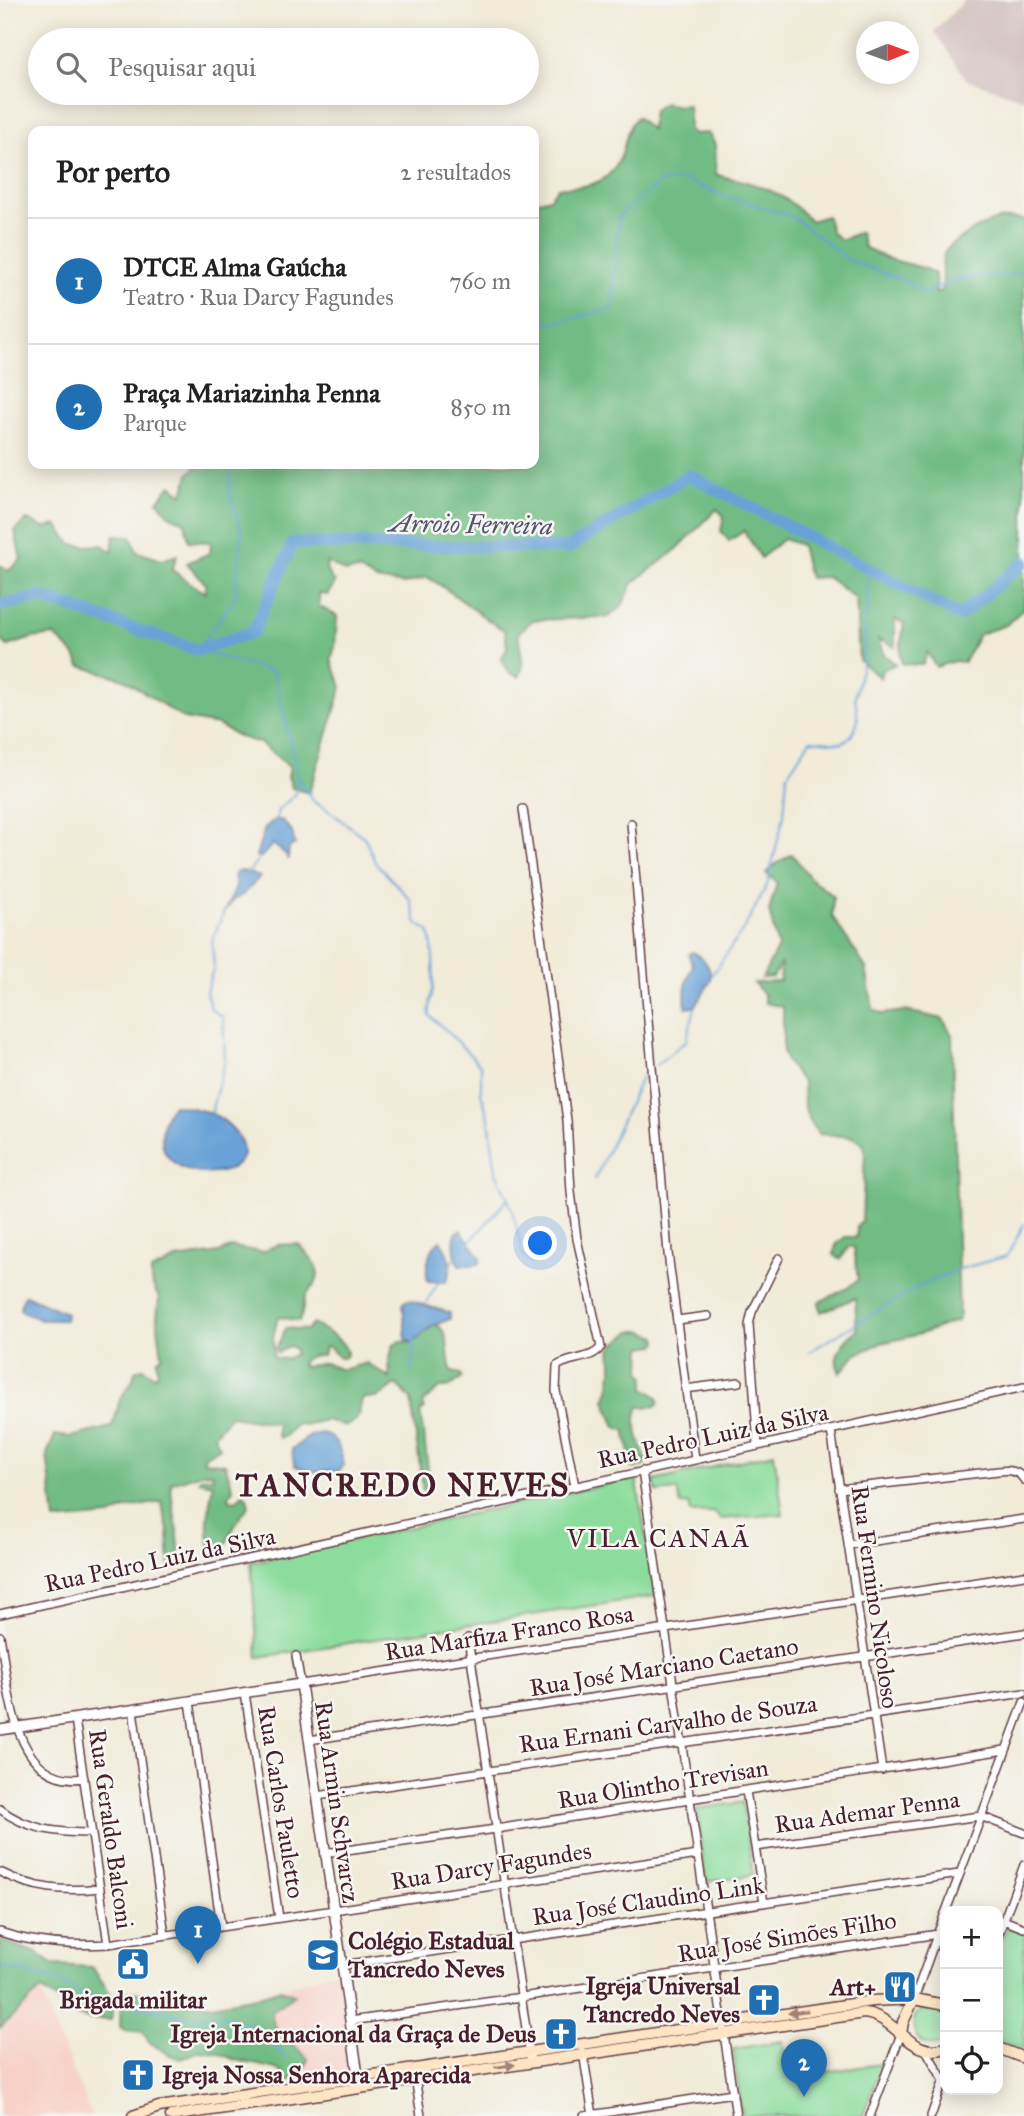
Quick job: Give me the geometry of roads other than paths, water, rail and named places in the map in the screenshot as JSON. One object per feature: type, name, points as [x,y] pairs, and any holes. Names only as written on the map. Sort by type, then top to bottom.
[{"type":"main road","points":[[723,2029],[886,1999],[940,2003]]},
{"type":"main road","points":[[901,2034],[903,2022],[914,1999]]},
{"type":"main road","points":[[171,2116],[191,2110],[359,2082],[723,2029],[864,2013],[882,2017],[901,2034],[926,2050],[940,2050]]},
{"type":"main road","points":[[1003,2050],[1024,2058]]},
{"type":"main road","points":[[133,2116],[159,2107],[191,2110]]},
{"type":"street","points":[[523,809],[567,1120],[577,1239],[601,1347],[596,1353],[557,1366],[556,1391],[575,1486]]},
{"type":"street","points":[[631,823],[668,1253],[695,1459]]},
{"type":"street","points":[[758,1446],[749,1325],[752,1312],[779,1258]]},
{"type":"street","points":[[677,1320],[708,1316]]},
{"type":"street","points":[[685,1389],[739,1382]]},
{"type":"street","name":"Rua Pedro Luiz da Silva","points":[[0,1614],[1024,1387]]},
{"type":"street","name":"Rua Fermino Nicoloso","points":[[831,1430],[882,1770]]},
{"type":"street","points":[[839,1489],[1012,1470],[1024,1480]]},
{"type":"street","points":[[642,1471],[736,2116]]},
{"type":"street","points":[[848,1545],[1024,1519]]},
{"type":"street","name":"Rua Marfiza Franco Rosa","points":[[0,1730],[1024,1575]]},
{"type":"street","name":"Rua José Marciano Caetano","points":[[309,1740],[1024,1633]]},
{"type":"street","points":[[0,1636],[3,1672],[16,1728],[28,1753],[44,1768],[66,1777],[84,1777]]},
{"type":"street","points":[[468,1638],[531,2057]]},
{"type":"street","name":"Rua Armin Schvarcz","points":[[296,1656],[359,2082]]},
{"type":"street","name":"Rua Carlos Pauletto","points":[[245,1693],[279,1918]]},
{"type":"street","name":"Rua Ernani Carvalho de Souza","points":[[317,1796],[1024,1693]]},
{"type":"street","points":[[190,1701],[220,1927]]},
{"type":"street","points":[[948,1906],[1024,1702]]},
{"type":"street","points":[[133,1710],[165,1936]]},
{"type":"street","name":"Rua Geraldo Balconi","points":[[75,1718],[108,1944]]},
{"type":"street","name":"Rua Olintho Trevisan","points":[[325,1853],[690,1800],[1005,1750]]},
{"type":"street","points":[[746,1791],[764,1903]]},
{"type":"street","points":[[0,1808],[29,1826],[53,1831],[92,1833]]},
{"type":"street","name":"Rua Ademar Penna","points":[[755,1847],[980,1816],[1024,1833]]},
{"type":"street","name":"Rua Darcy Fagundes","points":[[0,1932],[33,1942],[108,1944],[698,1855]]},
{"type":"street","points":[[1024,1865],[1003,1920],[1024,1928]]},
{"type":"street","points":[[0,1872],[41,1888],[100,1888]]},
{"type":"street","name":"Rua José Claudino Link","points":[[342,1965],[959,1874]]},
{"type":"street","points":[[914,1999],[940,1928]]},
{"type":"street","name":"Rua José Simões Filho","points":[[350,2021],[938,1934]]},
{"type":"street","points":[[870,2116],[901,2034]]},
{"type":"street","points":[[583,2049],[590,2116],[733,2093]]},
{"type":"street","points":[[926,2050],[940,2073]]},
{"type":"street","points":[[415,2074],[421,2116]]},
{"type":"street","points":[[930,2116],[940,2090]]},
{"type":"water","points":[[275,819],[283,821],[292,832],[295,844],[289,848],[288,860],[273,844],[261,857],[256,856],[265,828]]},
{"type":"water","points":[[243,871],[260,877],[244,894],[232,901],[224,912],[236,887],[234,876]]},
{"type":"water","points":[[692,952],[706,963],[711,980],[695,1007],[686,1007],[686,986],[693,966],[689,955]]},
{"type":"water","points":[[173,1105],[208,1112],[230,1126],[243,1150],[239,1162],[227,1170],[211,1173],[193,1171],[177,1164],[165,1152],[162,1134],[165,1118]]},
{"type":"water","points":[[461,1230],[481,1258],[480,1263],[459,1265],[454,1240],[456,1232]]},
{"type":"water","points":[[440,1240],[449,1261],[449,1277],[446,1282],[428,1281],[429,1259]]},
{"type":"water","points":[[25,1295],[66,1313],[65,1320],[41,1320],[21,1311],[20,1306]]},
{"type":"water","points":[[408,1300],[450,1313],[450,1319],[434,1325],[412,1343],[406,1339],[403,1303]]},
{"type":"water","points":[[320,1433],[331,1437],[337,1444],[344,1465],[339,1471],[308,1472],[294,1465],[292,1449],[310,1436]]},
{"type":"waterway","name":"Arroio Ferreira","points":[[539,322],[555,322],[612,309],[619,216],[660,182],[685,180],[793,217],[850,261],[902,280],[925,293],[961,280],[1024,273]]},
{"type":"waterway","points":[[230,469],[230,495],[242,532],[235,598],[197,650],[274,672],[298,777],[314,802],[365,838],[375,862],[410,899],[417,924],[429,931],[433,966],[430,1016],[481,1066],[481,1093],[489,1119],[496,1172],[512,1209],[523,1255],[532,1264]]},
{"type":"waterway","name":"Arroio Ferreira","points":[[0,605],[41,597],[197,650],[253,632],[293,543],[568,548],[689,475],[960,616],[1024,562]]},
{"type":"waterway","points":[[712,975],[745,927],[767,885],[784,815],[787,775],[810,740],[842,743],[851,736],[858,721],[855,696],[863,660],[869,568]]},
{"type":"waterway","points":[[276,820],[278,810],[295,795],[298,778]]},
{"type":"waterway","points":[[247,875],[260,856]]},
{"type":"waterway","points":[[212,1115],[225,1060],[223,1017],[211,1009],[206,992],[214,967],[212,940],[224,912]]},
{"type":"waterway","points":[[656,1065],[686,1041],[695,1008]]},
{"type":"waterway","points":[[595,1179],[642,1076]]},
{"type":"waterway","points":[[469,1243],[507,1200]]},
{"type":"waterway","points":[[809,1352],[912,1290],[956,1270],[1007,1256],[1024,1224]]},
{"type":"waterway","points":[[449,1267],[456,1257]]},
{"type":"waterway","points":[[425,1305],[438,1283]]},
{"type":"waterway","points":[[412,1370],[414,1340]]},
{"type":"waterway","points":[[0,1966],[58,1981],[82,1994],[111,2003]]},
{"type":"waterway","points":[[128,2003],[195,2019],[224,2017],[252,2024],[287,2059]]},
{"type":"place","name":"Colégio Estadual Tancredo Neves","points":[[323,1955]]},
{"type":"place","name":"Brigada militar","points":[[133,1964]]},
{"type":"place","name":"DTCE Alma Gaúcha","points":[[198,1964]]},
{"type":"place","name":"Art+","points":[[900,1987]]},
{"type":"place","name":"Igreja Universal Tancredo Neves","points":[[764,2000]]},
{"type":"place","name":"Igreja Internacional da Graça de Deus","points":[[561,2034]]},
{"type":"place","name":"Igreja Nossa Senhora Aparecida","points":[[138,2075]]},
{"type":"place","name":"Praça Mariazinha Penna","points":[[804,2097]]},
{"type":"district","name":"TANCREDO NEVES","points":[[403,1485]]},
{"type":"district","name":"VILA CANAÃ","points":[[659,1538]]}]
